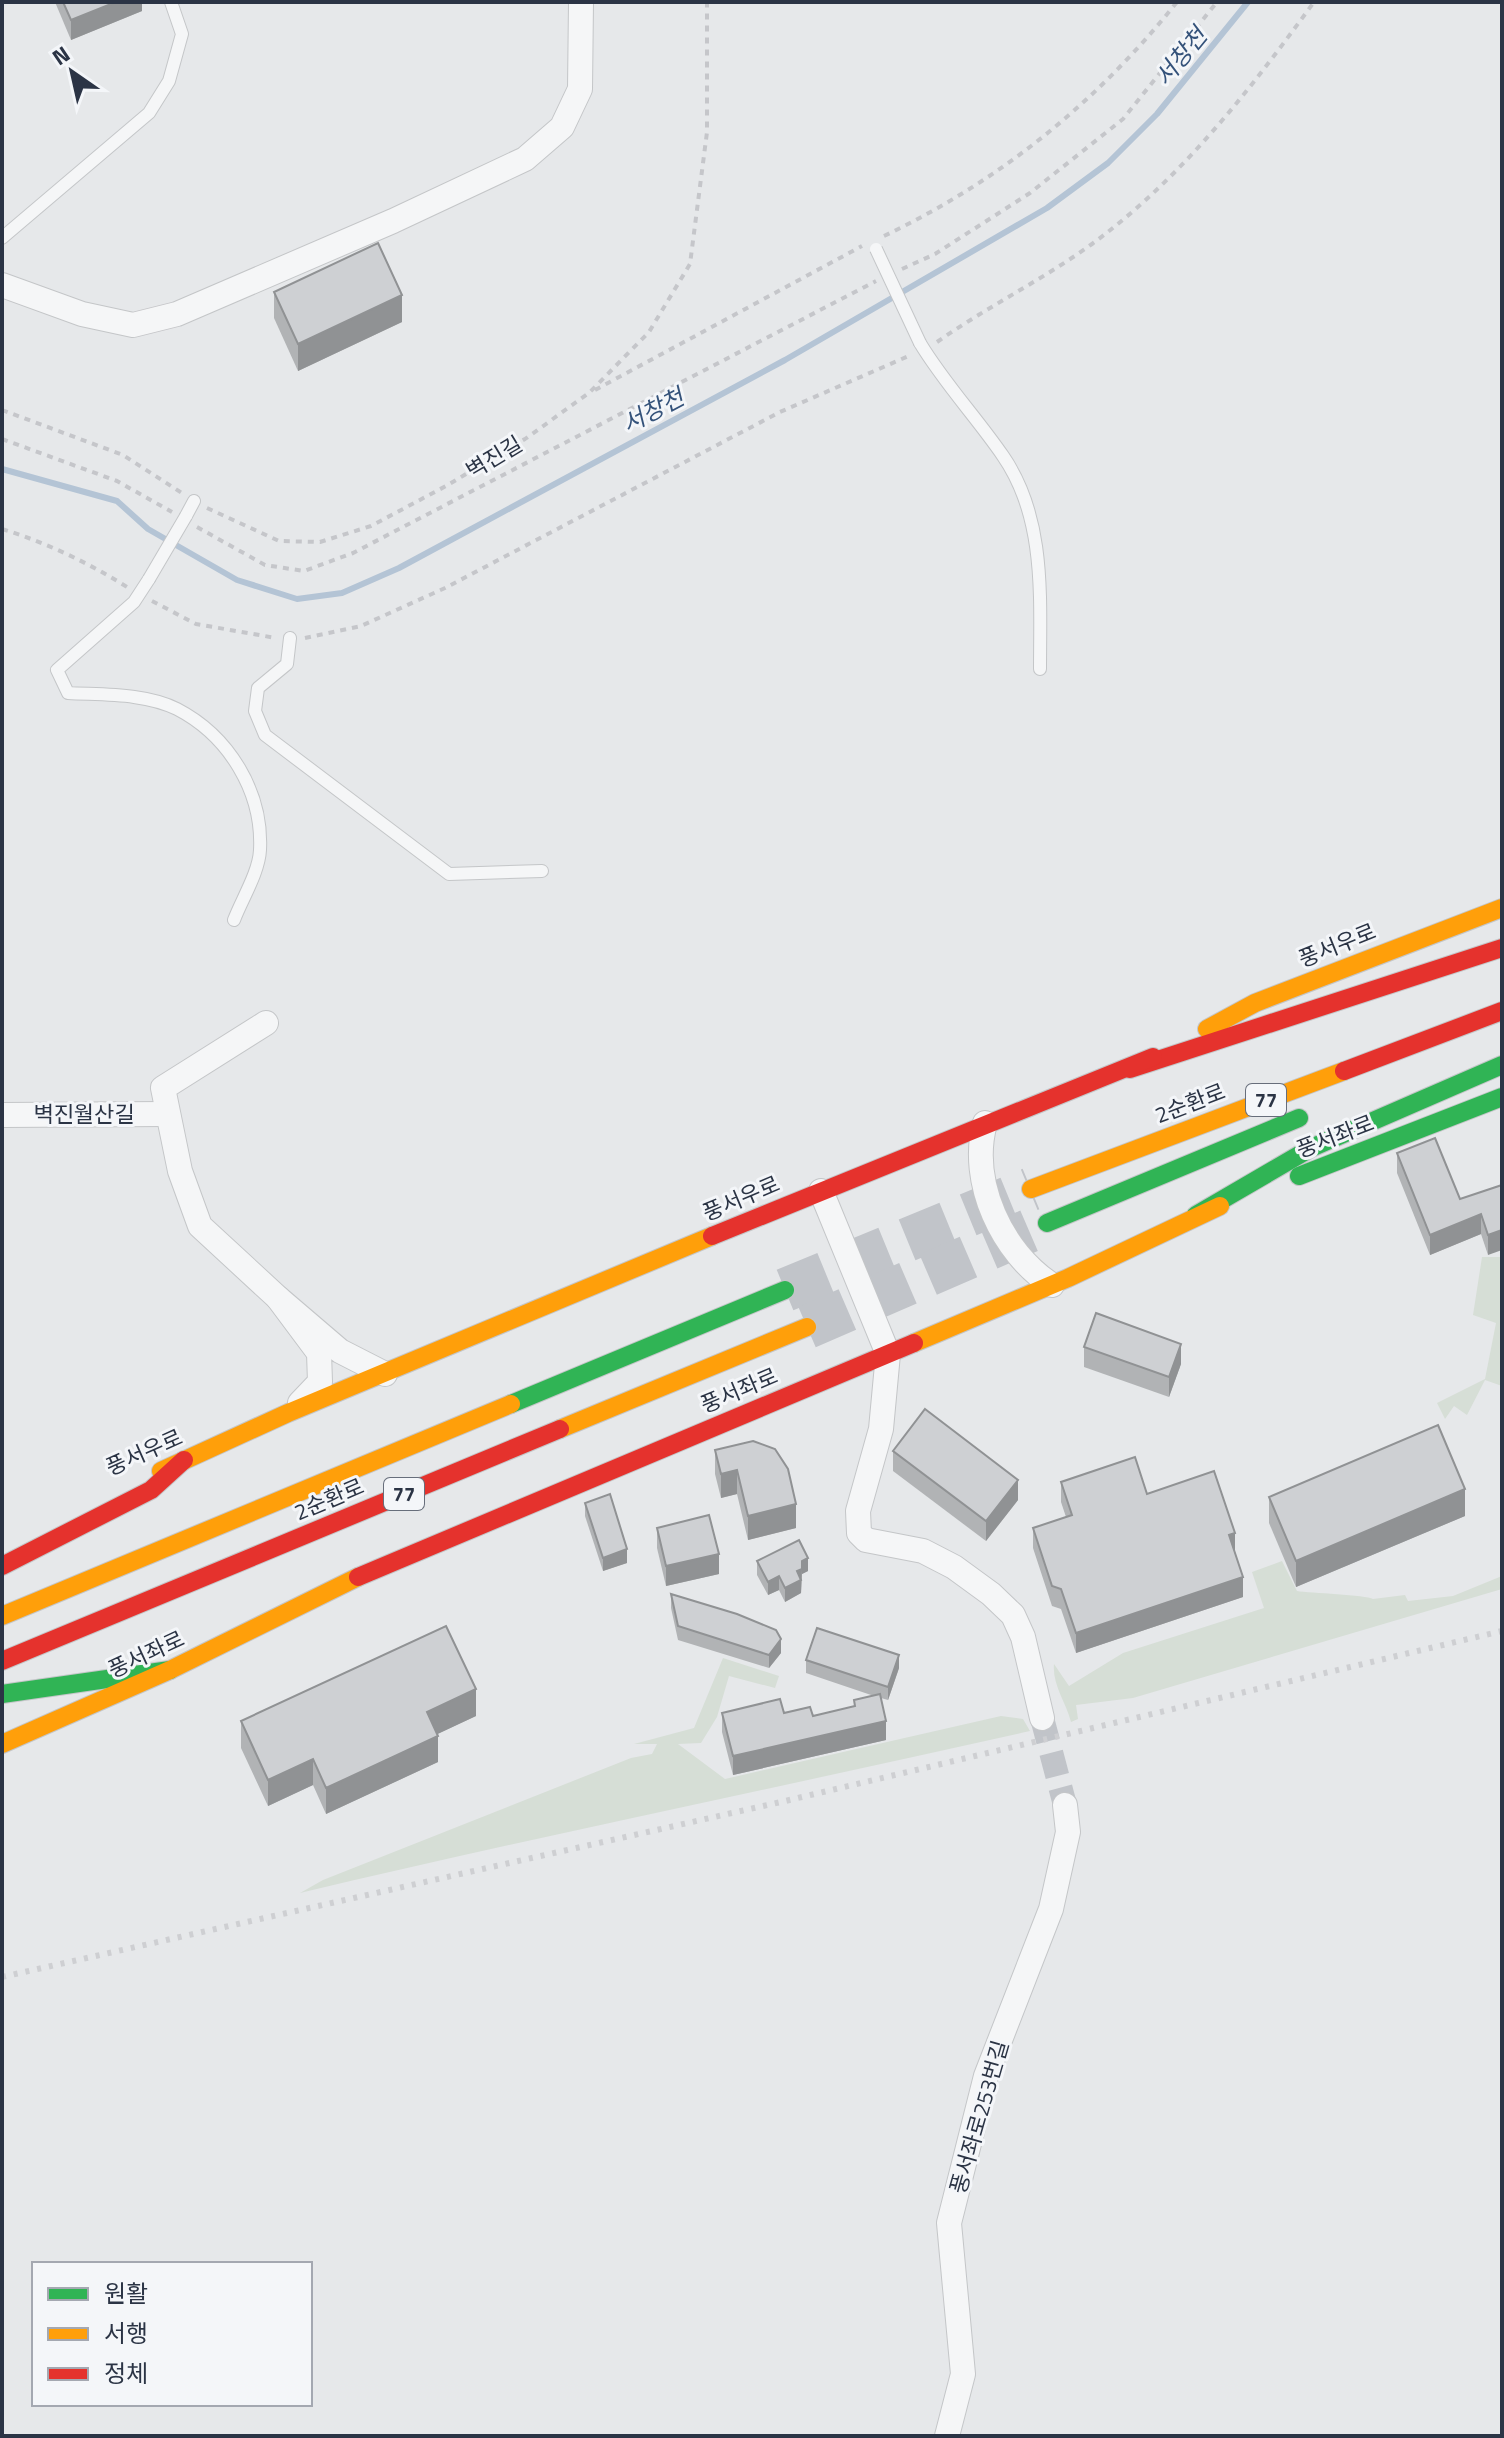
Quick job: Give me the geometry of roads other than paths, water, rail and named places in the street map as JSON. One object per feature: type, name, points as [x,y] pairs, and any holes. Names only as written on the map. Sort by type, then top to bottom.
[{"type":"main road","name":"풍서우로","points":[[30,1530],[288,1413],[985,1123],[1130,1069],[1255,1003],[1502,908]]},
{"type":"main road","points":[[1130,1069],[1502,948]]},
{"type":"main road","name":"2순환로","points":[[1031,1189],[1502,1011]]},
{"type":"main road","points":[[1196,1215],[1311,1148],[1502,1065]]},
{"type":"main road","name":"풍서좌로","points":[[2,1744],[170,1670],[374,1569],[1052,1285],[1196,1215],[1502,1097]]},
{"type":"main road","name":"77","points":[[1047,1223],[1312,1113]]},
{"type":"main road","name":"2순환로","points":[[2,1616],[785,1290]]},
{"type":"main road","name":"2순환로","points":[[2,1661],[807,1327]]},
{"type":"main road","points":[[2,1566],[151,1490],[184,1460]]},
{"type":"main road","points":[[2,1694],[170,1670]]},
{"type":"street","points":[[2,285],[82,314],[133,325],[177,314],[393,221],[525,159],[562,127],[580,89],[581,2]]},
{"type":"street","points":[[266,1023],[163,1088],[166,1114],[200,1226],[340,1351],[385,1374]]},
{"type":"street","name":"벽진월산길","points":[[2,1115],[166,1114]]},
{"type":"street","points":[[985,1123],[979,1167],[983,1183],[1015,1255],[1029,1271],[1052,1285]]},
{"type":"street","points":[[821,1191],[888,1354],[881,1429],[858,1511],[859,1533],[866,1540],[923,1551],[954,1567],[991,1594],[1013,1615],[1023,1637],[1042,1718]]},
{"type":"street","points":[[278,1298],[311,1339],[322,1368],[314,1392],[288,1413]]},
{"type":"street","name":"풍서좌로253번길","points":[[947,2436],[963,2374],[949,2223],[986,2076],[1051,1909],[1068,1832],[1065,1805]]},
{"type":"lane","points":[[2,238],[149,113],[169,81],[182,34],[171,2]]},
{"type":"lane","points":[[874,245],[922,347],[1005,458],[1023,496],[1040,564],[1040,669]]},
{"type":"lane","points":[[194,501],[139,595],[57,670],[68,693],[135,698],[176,709],[210,733],[233,756],[252,791],[260,852],[234,920]]},
{"type":"lane","points":[[290,638],[287,664],[258,688],[255,711],[265,735],[449,874],[542,871]]},
{"type":"waterway","name":"서창천","points":[[2,469],[117,501],[148,529],[237,580],[297,599],[342,593],[399,568],[785,360],[1047,208],[1108,163],[1157,114],[1248,2]]},
{"type":"tunnel","points":[[785,1290],[1031,1189]]},
{"type":"tunnel","points":[[807,1327],[1047,1223]]},
{"type":"tunnel","points":[[1042,1718],[1065,1805]]},
{"type":"railway","points":[[2,1977],[781,1802],[1502,1631]]}]
